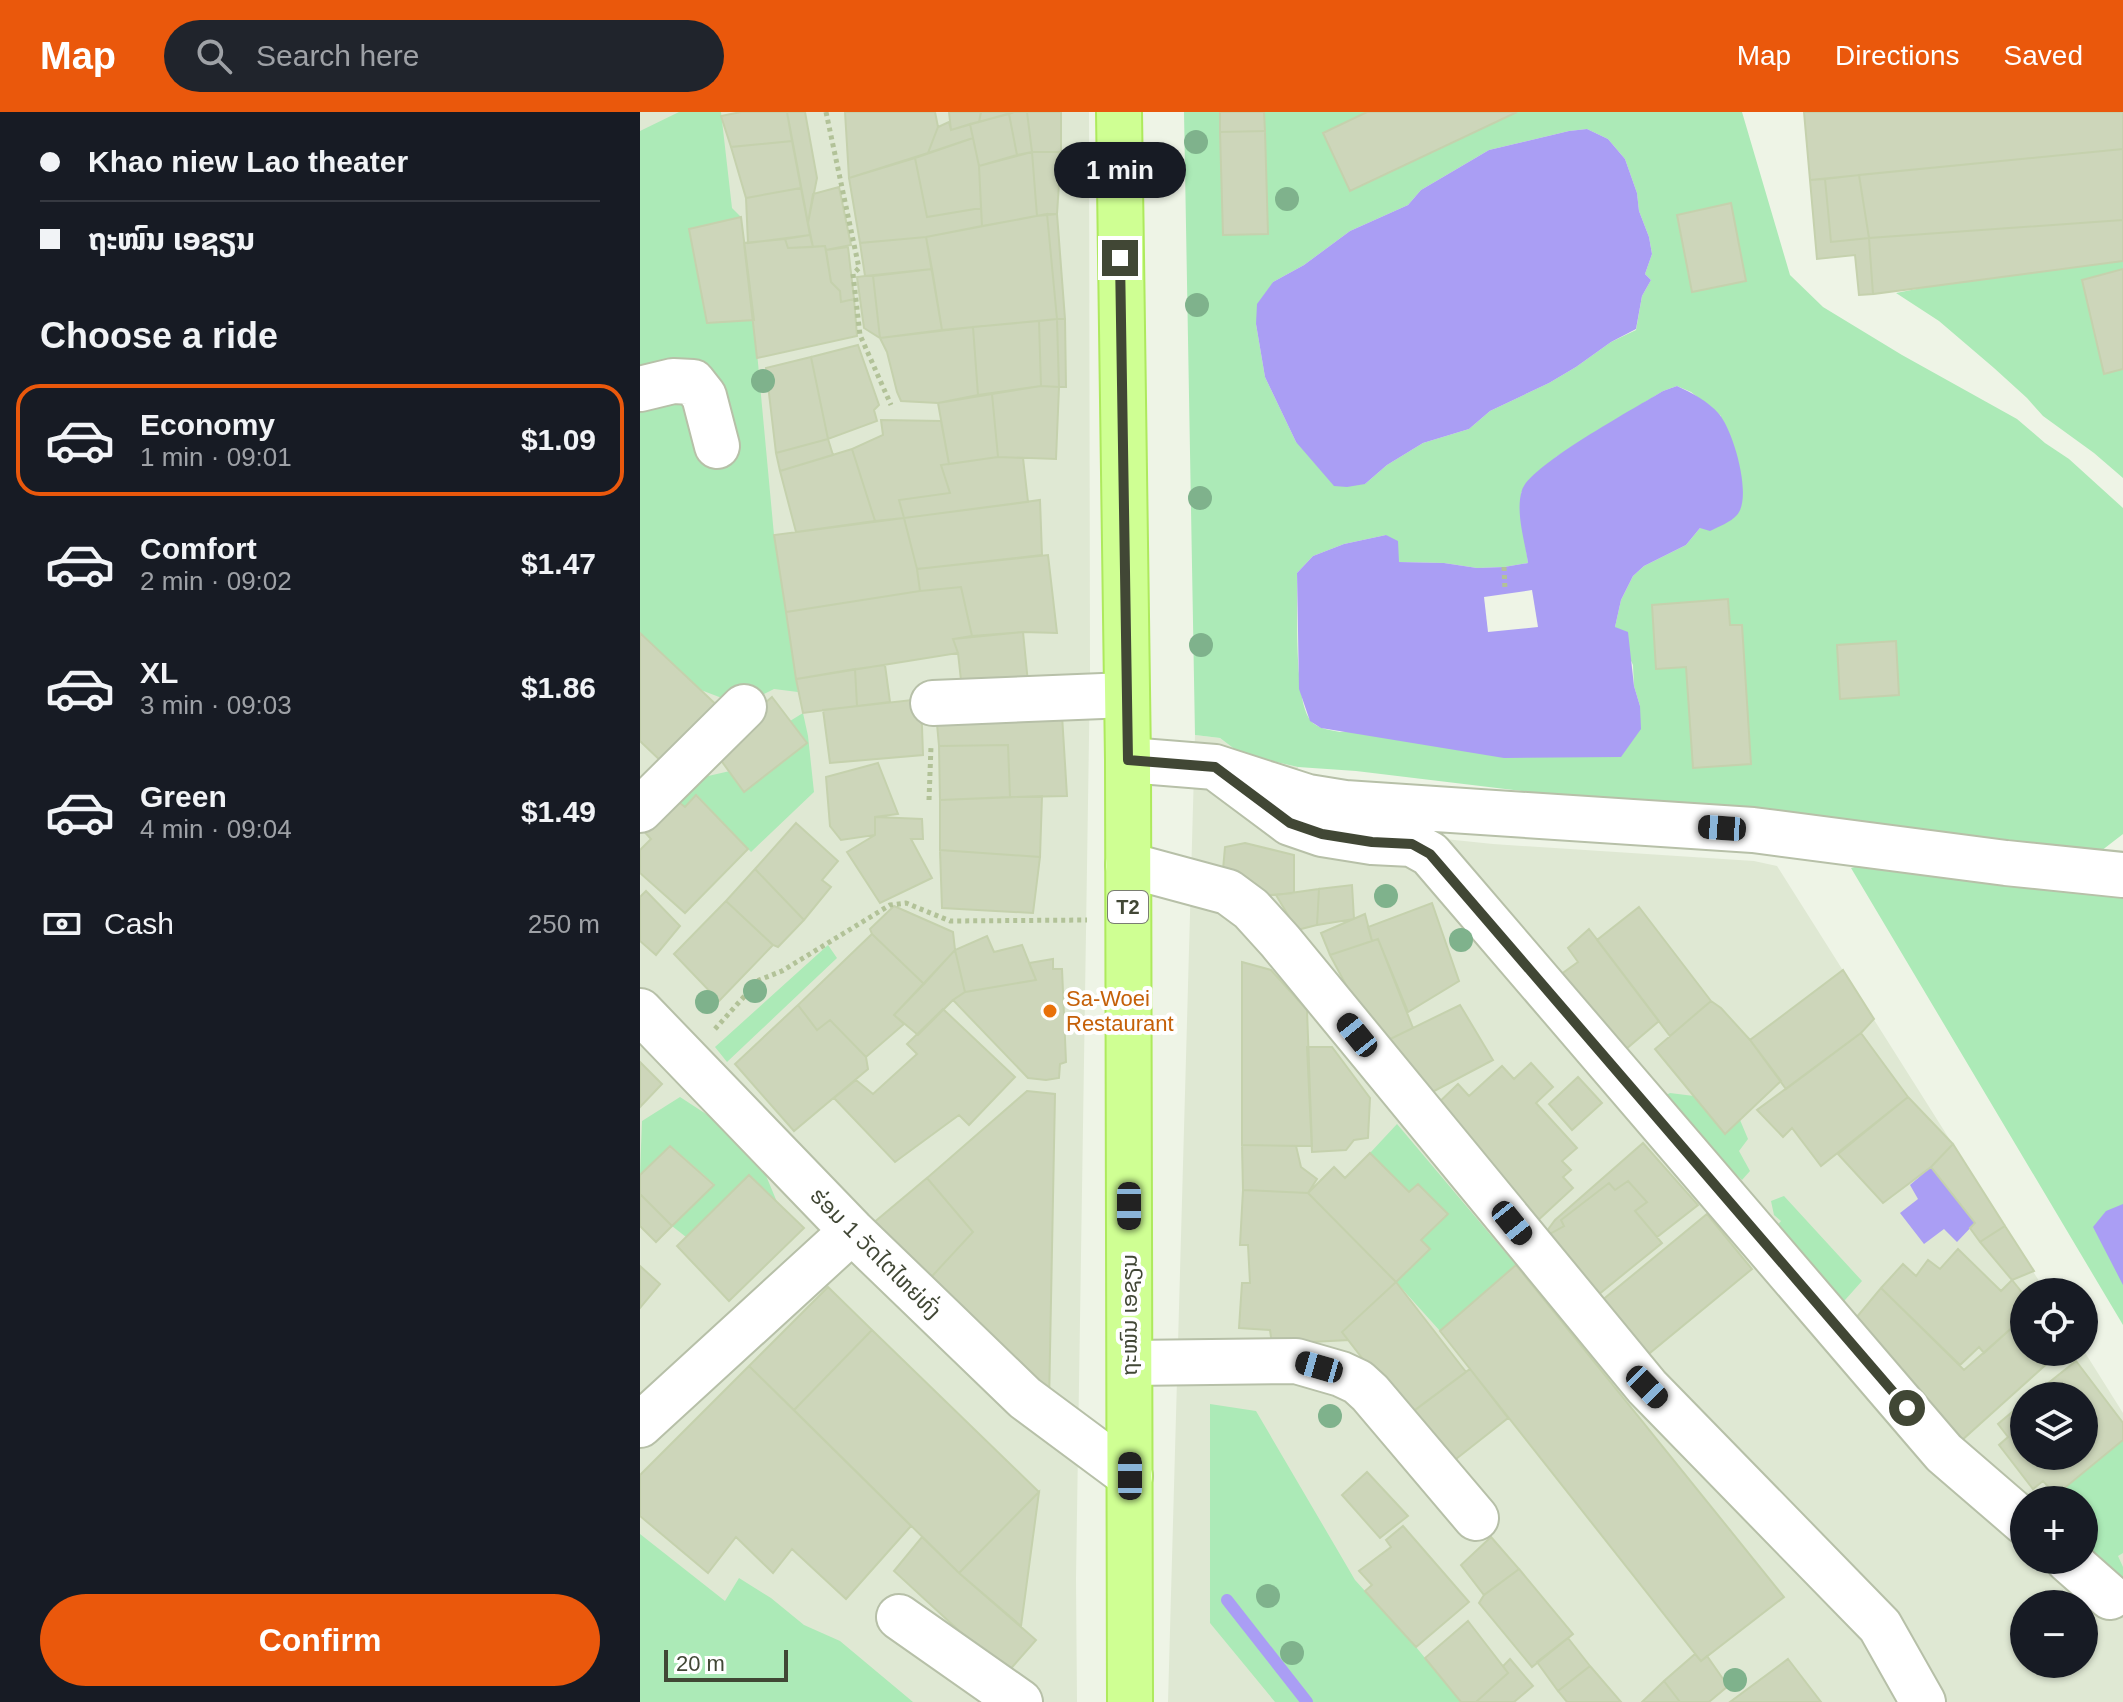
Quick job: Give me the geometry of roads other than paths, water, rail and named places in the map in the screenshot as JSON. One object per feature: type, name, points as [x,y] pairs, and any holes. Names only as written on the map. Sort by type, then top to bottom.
[{"type":"main road","name":"ຖະໜົນ ເອຊຽນ","points":[[1119,112],[1128,760],[1130,1702]]},
{"type":"street","points":[[640,389],[673,381],[693,382],[704,396],[717,446]]},
{"type":"street","points":[[933,703],[1127,695]]},
{"type":"street","points":[[640,810],[744,707]]},
{"type":"street","points":[[1128,760],[1215,767],[1308,797],[1345,803],[1753,830],[2123,875]]},
{"type":"street","points":[[1215,767],[1290,823],[1322,834],[1372,842],[1412,844],[1430,854],[1944,1453],[2010,1510]]},
{"type":"street","points":[[1128,865],[1228,892],[1251,909],[1647,1387],[1880,1626],[1923,1702]]},
{"type":"street","name":"ຮ່ອມ 1 ວັດໄຕໄຫຍ່ທົ່ງ","points":[[640,1011],[852,1231],[1025,1398],[1130,1476]]},
{"type":"street","points":[[640,1425],[852,1231]]},
{"type":"street","points":[[1130,1363],[1296,1361],[1341,1374],[1358,1382],[1370,1393],[1476,1518]]},
{"type":"street","points":[[2084,1574],[2110,1597]]},
{"type":"street","points":[[899,1617],[1020,1702]]},
{"type":"waterway","points":[[1227,1600],[1307,1702]]},
{"type":"place","name":"Sa-Woei Restaurant","points":[[1050,1011]]}]
